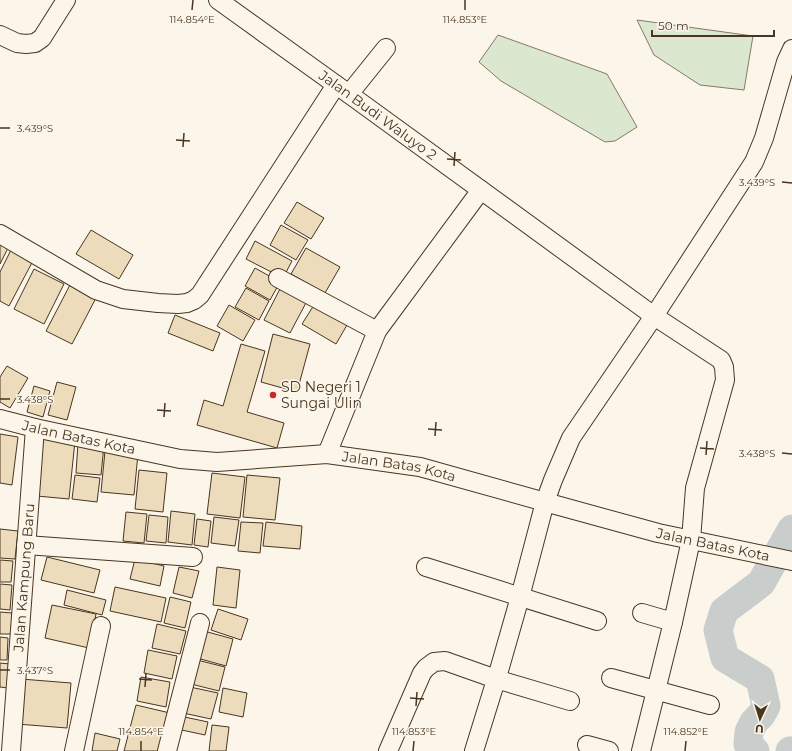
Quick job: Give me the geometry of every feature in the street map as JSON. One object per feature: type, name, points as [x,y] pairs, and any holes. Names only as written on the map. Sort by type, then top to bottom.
[{"type":"street","points":[[0,35],[17,43],[35,43],[42,38],[66,0]]},
{"type":"street","name":"Jalan Budi Waluyo 2","points":[[218,0],[654,316],[721,360],[724,367],[725,380],[695,488],[691,540],[673,622],[641,751]]},
{"type":"street","points":[[0,234],[96,290],[122,299],[178,304],[187,303],[194,300],[200,295],[342,89],[386,48]]},
{"type":"street","points":[[474,751],[520,597],[545,502],[571,438],[654,316],[754,162],[764,138],[786,62],[792,49]]},
{"type":"street","points":[[327,454],[377,332],[481,190]]},
{"type":"street","points":[[278,278],[377,332]]},
{"type":"street","name":"Jalan Batas Kota","points":[[0,420],[180,459],[217,462],[327,454],[420,466],[545,502],[658,532],[780,559]]},
{"type":"street","name":"Jalan Kampung Baru","points":[[11,751],[35,428]]},
{"type":"street","points":[[26,545],[193,558]]},
{"type":"street","points":[[426,567],[597,621]]},
{"type":"street","points":[[642,613],[673,622]]},
{"type":"street","points":[[167,751],[200,623]]},
{"type":"street","points":[[74,751],[101,626]]},
{"type":"street","points":[[388,751],[422,673],[434,662],[445,661],[496,679],[570,701]]},
{"type":"street","points":[[611,678],[710,705]]},
{"type":"street","points":[[587,745],[609,751]]},
{"type":"green space","points":[[637,20],[753,36],[744,90],[700,85],[654,55]]},
{"type":"green space","points":[[498,35],[607,74],[637,127],[615,141],[605,142],[501,81],[479,62]]},
{"type":"building","points":[[297,202],[324,218],[311,239],[284,223]]},
{"type":"building","points":[[281,225],[308,240],[296,260],[270,245]]},
{"type":"building","points":[[91,230],[133,255],[119,279],[76,254]]},
{"type":"building","points":[[0,240],[10,244],[0,264]]},
{"type":"building","points":[[255,241],[292,261],[283,278],[246,259]]},
{"type":"building","points":[[13,246],[35,257],[9,306],[0,301],[0,272]]},
{"type":"building","points":[[306,248],[340,267],[325,293],[291,274]]},
{"type":"building","points":[[255,268],[280,282],[270,300],[245,286]]},
{"type":"building","points":[[34,269],[64,284],[44,324],[14,309]]},
{"type":"building","points":[[71,283],[97,296],[72,344],[46,331]]},
{"type":"building","points":[[282,285],[308,299],[290,333],[264,320]]},
{"type":"building","points":[[246,288],[269,301],[259,320],[235,307]]},
{"type":"building","points":[[229,305],[255,320],[243,341],[217,326]]},
{"type":"building","points":[[314,305],[347,325],[336,344],[302,324]]},
{"type":"building","points":[[175,315],[220,333],[213,351],[168,333]]},
{"type":"building","points":[[273,334],[310,344],[297,392],[261,382]]},
{"type":"building","points":[[241,344],[265,351],[247,412],[284,423],[277,448],[197,425],[204,400],[223,406]]},
{"type":"building","points":[[7,366],[28,378],[10,408],[0,402],[0,377]]},
{"type":"building","points":[[57,382],[76,387],[67,420],[48,415]]},
{"type":"building","points":[[34,386],[50,391],[43,417],[27,412]]},
{"type":"building","points":[[0,434],[18,437],[12,485],[0,483]]},
{"type":"building","points":[[43,438],[75,441],[69,499],[37,496]]},
{"type":"building","points":[[78,443],[104,445],[101,475],[76,473]]},
{"type":"building","points":[[105,451],[138,454],[134,495],[101,492]]},
{"type":"building","points":[[139,470],[167,473],[163,512],[135,509]]},
{"type":"building","points":[[212,473],[245,477],[240,518],[207,514]]},
{"type":"building","points":[[75,475],[100,478],[97,502],[72,499]]},
{"type":"building","points":[[247,475],[280,478],[275,520],[243,517]]},
{"type":"building","points":[[171,511],[195,514],[192,545],[168,542]]},
{"type":"building","points":[[126,512],[147,514],[144,543],[123,541]]},
{"type":"building","points":[[149,515],[168,517],[166,543],[146,541]]},
{"type":"building","points":[[214,517],[239,520],[235,546],[211,543]]},
{"type":"building","points":[[197,519],[211,521],[208,547],[194,545]]},
{"type":"building","points":[[241,522],[263,523],[260,553],[238,551]]},
{"type":"building","points":[[266,522],[302,526],[300,549],[263,546]]},
{"type":"building","points":[[0,529],[18,531],[15,559],[0,558]]},
{"type":"building","points":[[47,557],[100,570],[94,593],[41,580]]},
{"type":"building","points":[[135,559],[164,566],[160,586],[130,579]]},
{"type":"building","points":[[0,560],[13,561],[11,582],[0,582]]},
{"type":"building","points":[[179,567],[199,571],[192,598],[173,593]]},
{"type":"building","points":[[217,567],[240,570],[236,608],[213,605]]},
{"type":"building","points":[[0,584],[12,585],[10,610],[0,609]]},
{"type":"building","points":[[115,587],[166,598],[161,622],[110,611]]},
{"type":"building","points":[[67,590],[106,600],[102,615],[64,605]]},
{"type":"building","points":[[170,597],[191,602],[185,628],[164,623]]},
{"type":"building","points":[[52,605],[96,614],[89,648],[45,638]]},
{"type":"building","points":[[218,609],[248,619],[241,640],[211,630]]},
{"type":"building","points":[[0,612],[12,613],[11,634],[0,634]]},
{"type":"building","points":[[157,624],[186,631],[180,654],[152,648]]},
{"type":"building","points":[[204,631],[233,639],[226,666],[197,658]]},
{"type":"building","points":[[0,637],[8,638],[7,660],[0,660]]},
{"type":"building","points":[[148,650],[177,656],[172,679],[144,673]]},
{"type":"building","points":[[197,660],[225,667],[219,691],[191,684]]},
{"type":"building","points":[[0,663],[10,664],[8,688],[0,687]]},
{"type":"building","points":[[141,677],[170,682],[166,707],[137,701]]},
{"type":"building","points":[[21,679],[71,683],[67,728],[17,724]]},
{"type":"building","points":[[190,687],[218,693],[211,719],[183,713]]},
{"type":"building","points":[[223,688],[247,693],[243,717],[219,712]]},
{"type":"building","points":[[136,705],[170,713],[161,751],[124,751]]},
{"type":"building","points":[[180,716],[208,722],[205,735],[177,729]]},
{"type":"building","points":[[212,725],[229,727],[226,751],[209,751]]},
{"type":"building","points":[[95,733],[120,739],[117,751],[92,751]]},
{"type":"waterway","points":[[755,751],[748,744],[749,732],[754,722],[761,715],[766,706],[760,679],[725,658],[718,630],[724,611],[761,583],[792,529]]},
{"type":"place","name":"SD Negeri 1 Sungai Ulin","points":[[273,395]]}]
